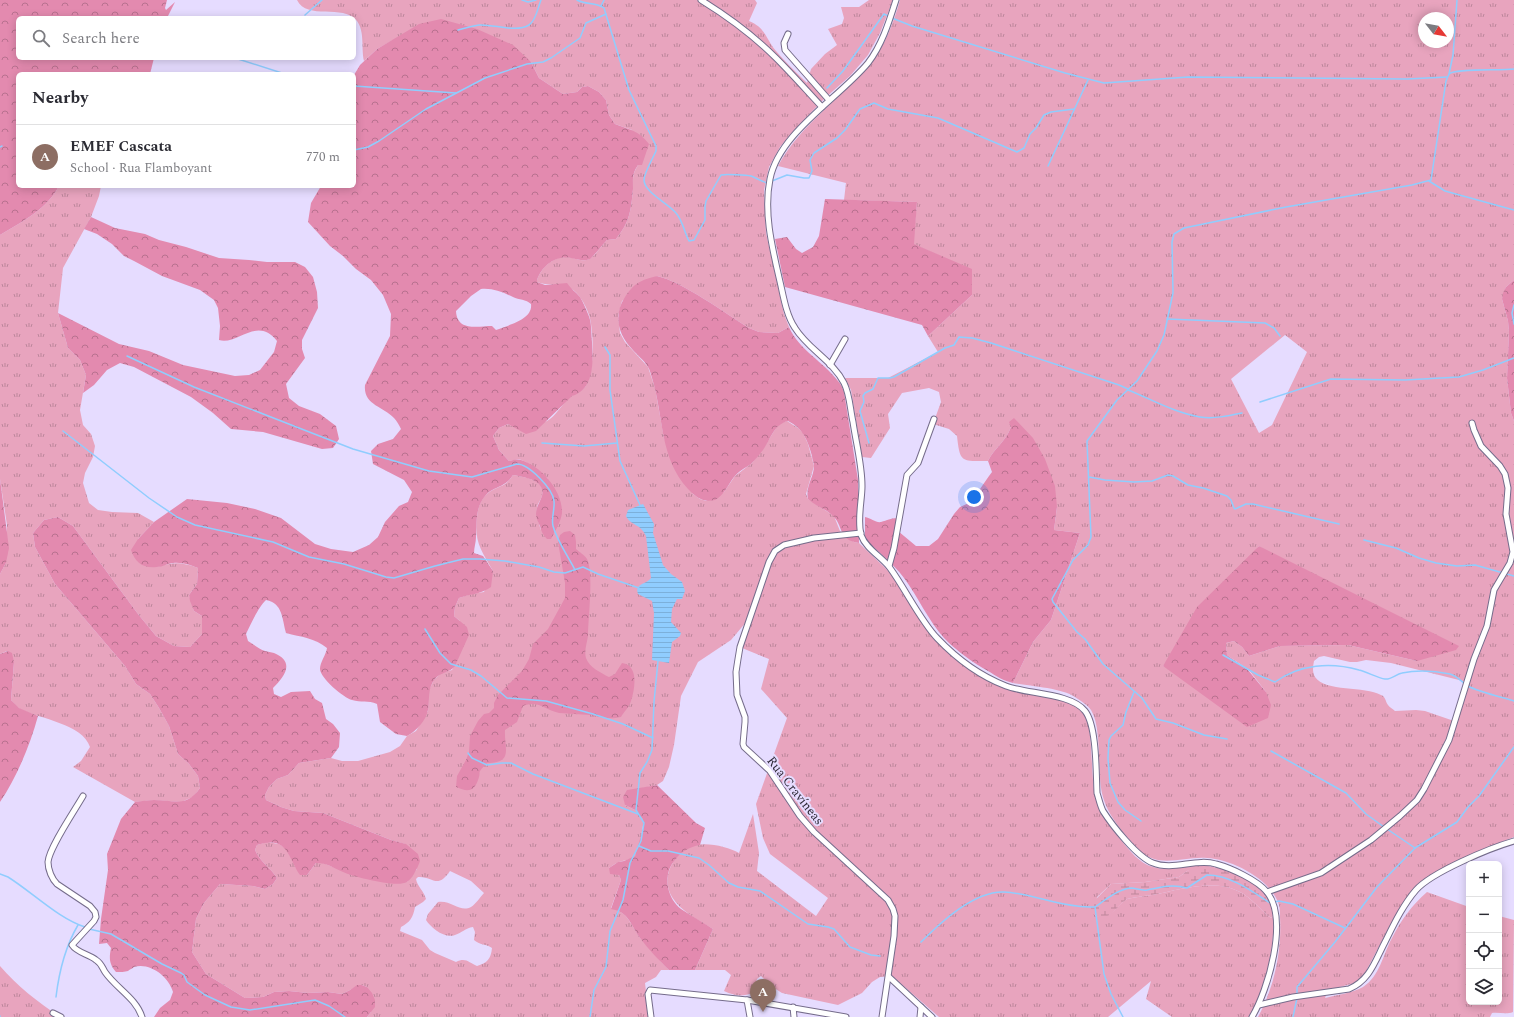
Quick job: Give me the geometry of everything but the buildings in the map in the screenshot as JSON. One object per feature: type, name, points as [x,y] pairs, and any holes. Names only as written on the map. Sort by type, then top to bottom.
[{"type":"street","points":[[700,0],[745,31],[776,58],[822,107]]},
{"type":"street","points":[[896,0],[884,35],[869,62],[787,143],[776,159],[772,169],[768,190],[768,211],[774,260],[789,317],[799,334],[830,365],[847,389],[861,476],[860,520],[862,537],[867,545],[889,566],[935,635],[957,657],[979,672],[1008,687],[1031,693],[1062,698],[1084,710],[1092,728],[1097,794],[1100,803],[1115,828],[1146,860],[1158,865],[1170,866],[1191,863],[1215,864],[1241,874],[1267,892],[1276,913],[1276,936],[1268,980],[1259,1005],[1252,1017]]},
{"type":"street","points":[[788,34],[784,43],[785,50],[829,100]]},
{"type":"street","points":[[830,365],[845,339]]},
{"type":"street","points":[[889,566],[893,555],[907,475],[918,463],[934,419]]},
{"type":"street","points":[[1267,892],[1321,873],[1371,840],[1400,816],[1417,800],[1449,740],[1474,659],[1487,626],[1494,590],[1510,563],[1513,552],[1506,514],[1508,488],[1505,474],[1500,466],[1481,446],[1472,423]]},
{"type":"street","name":"Rua Cravíneas","points":[[861,533],[814,538],[784,545],[775,551],[769,562],[740,647],[736,672],[738,695],[745,717],[742,740],[744,747],[770,771],[800,816],[814,832],[884,895],[893,909],[895,923],[882,1017]]},
{"type":"street","points":[[83,796],[49,856],[49,869],[54,882],[90,906],[96,914],[94,920],[72,945],[75,949],[100,963],[105,973],[134,1002],[142,1017]]},
{"type":"street","points":[[1259,1005],[1349,989],[1356,986],[1368,975],[1400,914],[1417,889],[1446,870],[1486,851],[1514,841]]},
{"type":"street","points":[[888,977],[932,1017]]},
{"type":"street","points":[[651,1017],[648,992],[650,990],[748,1000],[846,1017]]},
{"type":"street","points":[[748,1000],[750,1017]]},
{"type":"street","points":[[793,1007],[794,1017]]},
{"type":"street","points":[[920,1017],[921,1007]]},
{"type":"street","points":[[53,1013],[61,1017]]},
{"type":"green space","points":[[0,0],[167,0],[166,10],[175,2],[168,16],[16,16],[16,60],[154,60],[150,72],[16,72],[16,188],[58,188],[48,202],[41,208],[25,220],[0,235]]},
{"type":"green space","points":[[297,0],[755,0],[757,3],[749,21],[762,30],[779,55],[807,83],[811,69],[825,54],[837,45],[828,29],[842,24],[844,18],[841,7],[859,7],[869,0],[893,0],[880,33],[868,55],[850,76],[825,98],[795,129],[780,147],[769,167],[764,190],[766,233],[784,314],[789,327],[778,333],[759,332],[749,328],[691,291],[667,279],[657,276],[622,301],[618,316],[620,333],[625,342],[648,367],[655,388],[664,438],[693,494],[706,501],[724,492],[735,476],[752,463],[781,423],[787,421],[798,428],[803,433],[808,444],[814,466],[806,494],[808,499],[834,516],[840,531],[854,542],[859,543],[884,566],[903,589],[939,644],[973,671],[1004,688],[1067,701],[1084,713],[1087,719],[1091,741],[1094,791],[1098,805],[1110,826],[1131,852],[1143,863],[1153,867],[1172,869],[1198,865],[1210,865],[1219,867],[1210,866],[1187,871],[1179,877],[1145,882],[1111,884],[1097,897],[1095,916],[1101,917],[1113,912],[1127,899],[1208,885],[1230,888],[1240,892],[1248,897],[1271,918],[1273,916],[1271,955],[1260,993],[1250,1017],[1172,1017],[1146,999],[1151,981],[1108,1017],[939,1017],[892,976],[880,977],[872,982],[862,993],[838,1005],[782,993],[771,986],[761,976],[757,979],[753,993],[735,995],[724,991],[731,975],[725,970],[695,970],[713,929],[680,907],[672,897],[667,883],[673,863],[682,852],[688,848],[700,844],[707,844],[721,846],[739,853],[753,814],[759,853],[757,871],[816,916],[828,898],[770,854],[763,838],[756,804],[787,718],[761,689],[769,659],[742,648],[747,621],[731,640],[698,662],[681,696],[674,745],[669,767],[663,781],[657,785],[638,789],[625,805],[635,810],[644,819],[638,850],[635,856],[631,859],[619,862],[609,868],[619,875],[621,880],[611,908],[626,916],[637,934],[669,970],[661,970],[656,977],[645,983],[649,1017],[367,1017],[371,1012],[367,987],[362,985],[342,994],[328,992],[308,993],[289,991],[274,992],[263,997],[245,998],[206,974],[192,952],[196,919],[204,903],[220,884],[253,886],[265,889],[273,884],[277,878],[257,854],[255,850],[257,845],[267,842],[279,844],[287,849],[296,868],[307,875],[316,863],[323,863],[333,867],[407,882],[417,869],[405,844],[391,840],[323,813],[294,811],[281,807],[266,800],[265,795],[269,787],[277,779],[288,775],[299,763],[331,758],[342,761],[358,761],[390,752],[400,746],[407,736],[416,731],[428,711],[429,690],[434,680],[441,673],[452,670],[458,658],[460,621],[454,616],[455,607],[459,598],[484,592],[493,571],[479,546],[476,526],[479,508],[486,495],[505,484],[513,475],[534,480],[541,486],[543,491],[537,510],[541,530],[548,479],[526,462],[519,459],[509,461],[499,450],[493,436],[499,428],[508,424],[517,428],[547,421],[570,397],[585,387],[591,372],[593,352],[591,322],[586,308],[579,296],[570,288],[566,286],[541,283],[537,282],[537,280],[542,270],[555,259],[567,257],[586,260],[591,258],[607,240],[616,239],[621,233],[629,216],[633,189],[633,177],[638,165],[632,130],[615,124],[609,115],[606,100],[599,92],[588,86],[582,87],[577,92],[563,94],[539,78],[531,62],[393,40],[377,49],[364,61],[362,35],[356,20],[356,16],[343,13],[309,10],[302,6]],"holes":[[[450,871],[471,881],[484,893],[473,906],[467,908],[459,908],[448,903],[438,902],[428,914],[426,920],[439,932],[451,936],[473,927],[475,932],[474,940],[492,948],[491,955],[486,962],[477,966],[465,960],[456,962],[430,950],[422,940],[400,931],[401,927],[411,919],[415,907],[426,899],[417,882],[416,879],[418,877],[438,881],[446,877]]]},
{"type":"green space","points":[[900,0],[1514,0],[1514,280],[1506,287],[1502,299],[1508,321],[1507,378],[1511,413],[1514,421],[1514,837],[1481,850],[1448,869],[1425,879],[1415,887],[1395,916],[1364,975],[1355,983],[1328,990],[1325,998],[1354,991],[1363,987],[1369,982],[1377,971],[1395,931],[1416,902],[1427,892],[1466,906],[1466,1005],[1502,1005],[1502,917],[1514,920],[1513,1012],[1492,1013],[1490,1017],[1258,1017],[1273,982],[1280,943],[1280,911],[1275,896],[1260,879],[1250,872],[1228,862],[1207,858],[1162,861],[1146,855],[1138,849],[1113,818],[1105,804],[1101,787],[1097,729],[1095,718],[1090,708],[1075,697],[1062,691],[1013,683],[1033,642],[1051,620],[1080,533],[1054,530],[1057,507],[1011,427],[1009,433],[993,452],[988,461],[967,460],[961,456],[957,436],[949,429],[933,424],[941,402],[939,392],[929,388],[902,393],[888,414],[890,428],[871,458],[862,457],[851,390],[845,378],[888,378],[938,352],[928,336],[972,295],[972,270],[913,244],[917,202],[844,200],[846,183],[778,166],[798,137],[872,61],[885,40]],"holes":[[[1285,335],[1307,352],[1272,425],[1259,433],[1231,379]],[[1259,546],[1417,661],[1348,645],[1280,646],[1249,656],[1242,647],[1234,641],[1226,643],[1227,655],[1249,670],[1266,692],[1163,666]],[[1324,656],[1350,662],[1366,660],[1391,663],[1467,682],[1454,721],[1425,711],[1395,711],[1387,704],[1383,696],[1374,692],[1336,687],[1320,682],[1313,673],[1314,661],[1319,657]]]},
{"type":"green space","points":[[441,19],[477,29],[513,45],[531,62],[539,78],[563,94],[577,92],[582,87],[588,86],[599,92],[606,100],[609,115],[615,124],[637,133],[649,144],[642,165],[638,165],[633,176],[633,189],[629,216],[621,233],[616,239],[607,240],[590,259],[583,260],[560,258],[555,260],[542,270],[537,280],[537,282],[545,285],[567,283],[580,297],[589,317],[591,328],[591,374],[585,387],[580,392],[572,396],[536,431],[526,434],[508,424],[499,428],[493,436],[499,450],[509,461],[520,460],[529,463],[549,480],[559,496],[562,513],[558,526],[551,539],[547,539],[544,536],[536,516],[542,496],[541,486],[533,480],[513,475],[505,483],[488,493],[482,500],[477,515],[474,553],[483,556],[493,571],[491,587],[480,593],[459,598],[455,607],[454,616],[467,627],[469,635],[455,666],[437,677],[432,683],[428,710],[423,722],[407,736],[396,734],[380,722],[377,704],[352,700],[344,696],[328,682],[321,673],[321,664],[327,648],[313,640],[286,633],[281,612],[276,604],[272,602],[266,600],[263,603],[246,634],[248,641],[258,648],[274,653],[285,661],[286,670],[281,679],[273,688],[274,694],[281,697],[291,692],[310,691],[315,699],[322,703],[326,719],[333,724],[340,733],[339,747],[331,758],[299,763],[288,775],[277,779],[269,787],[265,795],[266,800],[294,811],[323,813],[391,840],[406,844],[418,854],[420,861],[417,869],[407,882],[394,884],[365,879],[320,863],[316,863],[307,875],[300,875],[289,855],[281,845],[267,843],[257,845],[255,850],[257,854],[277,878],[273,884],[265,889],[253,886],[220,884],[204,903],[196,919],[192,952],[206,974],[245,998],[263,997],[274,992],[289,991],[308,993],[328,992],[342,994],[357,985],[362,985],[367,987],[372,993],[375,1000],[375,1007],[367,1017],[154,1017],[160,1008],[170,1000],[173,992],[171,986],[158,972],[146,967],[134,967],[128,971],[116,972],[110,961],[111,948],[107,943],[99,944],[108,870],[107,854],[121,819],[135,802],[152,800],[185,801],[195,794],[200,788],[198,776],[189,764],[178,754],[169,726],[150,694],[136,684],[125,666],[55,584],[35,547],[33,533],[44,520],[58,517],[73,526],[156,636],[174,646],[190,647],[202,634],[202,616],[194,611],[189,595],[197,584],[198,568],[186,564],[176,563],[159,567],[144,566],[137,561],[131,550],[138,539],[154,522],[187,499],[227,503],[255,509],[281,518],[315,544],[331,549],[353,552],[369,545],[378,537],[385,522],[399,506],[408,502],[412,492],[404,480],[373,464],[371,451],[378,444],[393,439],[401,429],[390,414],[370,401],[365,392],[365,385],[390,336],[391,314],[383,295],[371,280],[330,246],[308,222],[311,203],[320,188],[356,188],[356,72],[360,65],[377,49],[419,24]],"holes":[[[481,289],[490,289],[527,301],[531,304],[531,310],[519,321],[496,330],[492,326],[475,327],[464,325],[460,322],[457,318],[456,311],[471,296]]]},
{"type":"green space","points":[[58,188],[101,188],[91,217],[63,268],[58,313],[68,348],[80,360],[86,375],[80,410],[83,425],[91,434],[95,446],[93,457],[85,473],[83,483],[89,503],[98,510],[138,513],[154,522],[138,539],[157,567],[178,563],[198,568],[197,584],[189,595],[194,611],[202,616],[202,634],[190,647],[174,646],[156,636],[73,526],[58,517],[44,520],[33,533],[35,547],[55,584],[125,666],[136,684],[150,694],[169,726],[178,754],[189,764],[198,776],[200,788],[193,797],[181,802],[154,800],[135,802],[73,767],[81,761],[90,747],[86,739],[79,733],[60,723],[20,709],[11,700],[14,662],[7,651],[0,654],[0,574],[6,563],[7,525],[0,479],[0,235],[25,220],[41,208]]},
{"type":"green space","points":[[825,199],[917,202],[914,244],[972,269],[972,295],[928,336],[922,325],[785,287],[775,239],[787,237],[796,249],[802,253],[813,247],[819,236]]},
{"type":"green space","points":[[91,217],[115,228],[145,234],[159,240],[219,258],[267,262],[295,262],[305,267],[313,277],[317,292],[318,308],[302,340],[302,349],[305,358],[286,384],[289,398],[299,406],[320,414],[336,426],[339,439],[333,448],[322,449],[263,432],[231,429],[213,413],[191,397],[134,367],[120,363],[107,370],[94,385],[83,393],[86,375],[80,360],[68,348],[58,313],[119,344],[149,351],[183,365],[235,376],[249,375],[260,370],[274,352],[277,341],[270,334],[262,331],[247,333],[226,341],[219,340],[220,326],[218,308],[214,300],[200,290],[162,276],[124,256],[112,244],[97,234],[84,229]]},
{"type":"green space","points":[[657,276],[667,279],[691,291],[749,328],[759,332],[778,333],[789,327],[793,335],[805,349],[839,382],[844,392],[858,480],[859,543],[847,539],[836,519],[808,499],[807,495],[814,466],[812,456],[809,445],[801,431],[798,427],[788,421],[776,429],[763,450],[751,464],[734,477],[718,498],[715,500],[706,501],[693,494],[688,489],[672,464],[667,450],[656,393],[649,370],[645,362],[627,343],[620,331],[618,317],[619,311],[628,292],[638,283]]},
{"type":"green space","points":[[1514,280],[1514,421],[1511,413],[1507,378],[1508,321],[1502,299],[1506,287]]},
{"type":"green space","points":[[1014,418],[1033,438],[1045,459],[1055,486],[1057,507],[1054,530],[1080,533],[1051,620],[1033,642],[1013,683],[1000,678],[977,664],[944,638],[933,624],[900,573],[865,539],[865,517],[879,522],[898,518],[901,519],[898,531],[916,546],[929,546],[938,539],[960,507],[971,502],[992,472],[988,461],[993,452],[1009,433],[1011,427],[1009,422]]},
{"type":"green space","points":[[0,479],[9,548],[6,563],[0,574]]},
{"type":"green space","points":[[570,531],[575,535],[576,549],[586,557],[589,565],[590,596],[588,636],[585,650],[586,658],[592,667],[609,677],[615,674],[622,663],[631,668],[634,684],[630,703],[621,717],[613,718],[559,713],[533,704],[523,706],[517,722],[505,730],[506,753],[504,757],[501,760],[487,763],[480,771],[476,785],[471,790],[456,787],[457,776],[469,752],[470,736],[478,721],[484,714],[489,713],[494,708],[494,703],[498,695],[522,671],[529,659],[533,644],[548,629],[565,598],[565,583],[558,542],[560,535],[564,532]]},
{"type":"green space","points":[[1259,546],[1459,646],[1456,650],[1417,661],[1348,645],[1280,646],[1249,656],[1242,647],[1234,641],[1226,643],[1227,655],[1248,670],[1266,692],[1271,705],[1268,718],[1247,727],[1163,666],[1197,607]]},
{"type":"green space","points":[[8,651],[12,653],[14,662],[11,700],[19,708],[38,716],[22,760],[12,782],[0,802],[0,654]]},
{"type":"green space","points":[[657,785],[696,823],[705,828],[700,845],[687,849],[672,864],[669,870],[667,882],[670,894],[677,905],[685,912],[713,929],[695,970],[669,970],[643,942],[628,919],[622,913],[611,909],[621,880],[619,875],[610,874],[609,868],[618,862],[635,856],[643,829],[643,819],[635,810],[625,805],[623,797],[627,790]]},
{"type":"green space","points":[[1201,865],[1236,874],[1257,886],[1265,895],[1270,904],[1273,916],[1271,918],[1248,897],[1240,892],[1230,888],[1208,885],[1127,899],[1106,917],[1096,916],[1090,911],[1090,905],[1111,884],[1145,882],[1179,877],[1187,871]]},
{"type":"green space","points":[[0,966],[28,993],[60,1017],[0,1017]]},
{"type":"water","points":[[643,504],[654,524],[653,533],[663,565],[671,574],[682,582],[685,591],[682,599],[677,599],[672,609],[671,622],[681,633],[680,636],[672,642],[669,663],[652,660],[654,613],[652,601],[638,594],[637,590],[639,586],[651,578],[646,536],[641,529],[630,522],[626,516],[628,510]]},
{"type":"waterway","points":[[305,15],[322,0]]},
{"type":"waterway","points":[[522,0],[528,2],[536,0]]},
{"type":"waterway","points":[[458,30],[479,25],[511,28],[524,27],[529,25],[533,20],[541,0]]},
{"type":"waterway","points":[[577,0],[604,8],[629,90],[656,146],[656,151],[644,177],[645,184],[652,193],[673,209],[680,219],[689,241],[694,240],[705,220],[706,201],[721,175],[751,176],[767,183],[787,175],[809,178],[812,171],[810,160],[814,153],[837,138],[845,130],[860,109],[874,103],[888,109],[938,118],[1017,152],[1024,148],[1030,134],[1036,128],[1044,115],[1051,112],[1074,109]]},
{"type":"waterway","points":[[601,6],[604,0]]},
{"type":"waterway","points":[[1227,739],[1204,735],[1173,723],[1156,719],[1142,698],[1103,664],[1085,639],[1077,632],[1053,602],[1052,599],[1073,560],[1088,545],[1091,537],[1087,441],[1117,400],[1137,381],[1157,351],[1164,335],[1173,293],[1172,242],[1174,234],[1184,228],[1286,207],[1412,185],[1431,180],[1446,81],[1453,55],[1457,0]]},
{"type":"waterway","points":[[356,150],[368,147],[379,141],[426,109],[485,78],[527,64],[543,62],[551,58],[580,38],[586,23],[606,14]]},
{"type":"waterway","points":[[827,88],[843,71],[884,14],[888,16]]},
{"type":"waterway","points":[[892,18],[912,26],[1065,73],[1104,83],[1188,77],[1407,79],[1447,77]]},
{"type":"waterway","points":[[241,60],[279,72]]},
{"type":"waterway","points":[[1449,74],[1470,70],[1514,69]]},
{"type":"waterway","points":[[1048,166],[1088,80]]},
{"type":"waterway","points":[[356,86],[456,93]]},
{"type":"waterway","points":[[1429,181],[1445,191],[1514,210]]},
{"type":"waterway","points":[[1514,305],[1512,313],[1514,324]]},
{"type":"waterway","points":[[1167,319],[1265,323],[1274,328],[1280,336]]},
{"type":"waterway","points":[[869,443],[860,411],[864,402],[863,396],[865,393],[873,389],[878,378],[894,377],[945,348],[954,345],[959,337],[972,338],[991,343],[1128,389]]},
{"type":"waterway","points":[[605,347],[610,355],[610,390],[620,461],[640,505]]},
{"type":"waterway","points":[[127,356],[194,387],[353,449],[429,471],[472,477],[517,464],[522,465],[540,478],[553,496],[553,526],[560,543],[575,570]]},
{"type":"waterway","points":[[1260,402],[1331,379],[1405,380],[1459,377],[1483,370],[1514,358]]},
{"type":"waterway","points":[[1128,390],[1172,409],[1200,417],[1216,417],[1242,413]]},
{"type":"waterway","points":[[63,431],[149,498],[177,517],[195,525],[273,542],[309,557],[344,564],[394,578],[463,559],[505,561],[565,573],[583,567],[598,574],[639,588]]},
{"type":"waterway","points":[[542,443],[584,446],[617,443]]},
{"type":"waterway","points":[[1089,477],[1105,480],[1134,482],[1152,481],[1168,475],[1173,476],[1188,485],[1227,496],[1231,500],[1235,509],[1246,504],[1253,504],[1339,524]]},
{"type":"waterway","points":[[1364,540],[1396,548],[1419,558],[1436,563],[1457,566],[1475,565],[1514,576]]},
{"type":"waterway","points":[[425,629],[440,653],[451,664],[471,670],[481,676],[507,698],[546,701],[623,724],[653,738]]},
{"type":"waterway","points":[[1223,655],[1258,675],[1275,682],[1295,671],[1316,666],[1348,667],[1385,679],[1408,672],[1420,671],[1450,674],[1468,686],[1514,701]]},
{"type":"waterway","points":[[590,1017],[594,990],[606,967],[610,931],[623,900],[630,863],[641,841],[644,823],[636,810],[640,773],[652,750],[654,702],[658,661]]},
{"type":"waterway","points":[[1134,692],[1126,712],[1123,725],[1111,736],[1109,740],[1108,758],[1110,783],[1118,802],[1125,810],[1141,821]]},
{"type":"waterway","points":[[1297,994],[1297,987],[1335,942],[1377,887],[1415,848],[1457,822],[1468,807],[1479,796],[1514,747]]},
{"type":"waterway","points":[[1271,751],[1346,793],[1366,814],[1384,827]]},
{"type":"waterway","points":[[468,753],[472,758],[487,765],[511,763],[533,774],[638,814]]},
{"type":"waterway","points":[[1387,829],[1415,848]]},
{"type":"waterway","points":[[639,846],[651,851],[668,851],[699,858],[729,883],[738,887],[760,891],[808,924],[834,929],[850,947],[871,955],[880,956]]},
{"type":"waterway","points":[[0,874],[17,883],[65,918],[85,927]]},
{"type":"waterway","points":[[921,942],[959,909],[970,902],[993,893],[1004,892],[1022,894],[1068,905],[1095,907],[1121,890],[1131,888],[1145,890],[1171,886],[1187,888],[1207,875],[1224,878],[1240,884],[1270,903],[1279,901],[1293,904],[1345,928]]},
{"type":"waterway","points":[[1095,907],[1104,974],[1111,994],[1123,1017]]},
{"type":"waterway","points":[[56,997],[63,960],[73,933],[78,925]]},
{"type":"waterway","points":[[89,929],[111,934],[162,964],[181,973],[184,975],[187,982],[205,995],[231,1007],[250,1010],[315,1000],[329,1006],[345,1017]]},
{"type":"waterway","points":[[1293,1017],[1297,998]]},
{"type":"place","name":"EMEF Cascata","points":[[763,1012]]}]
